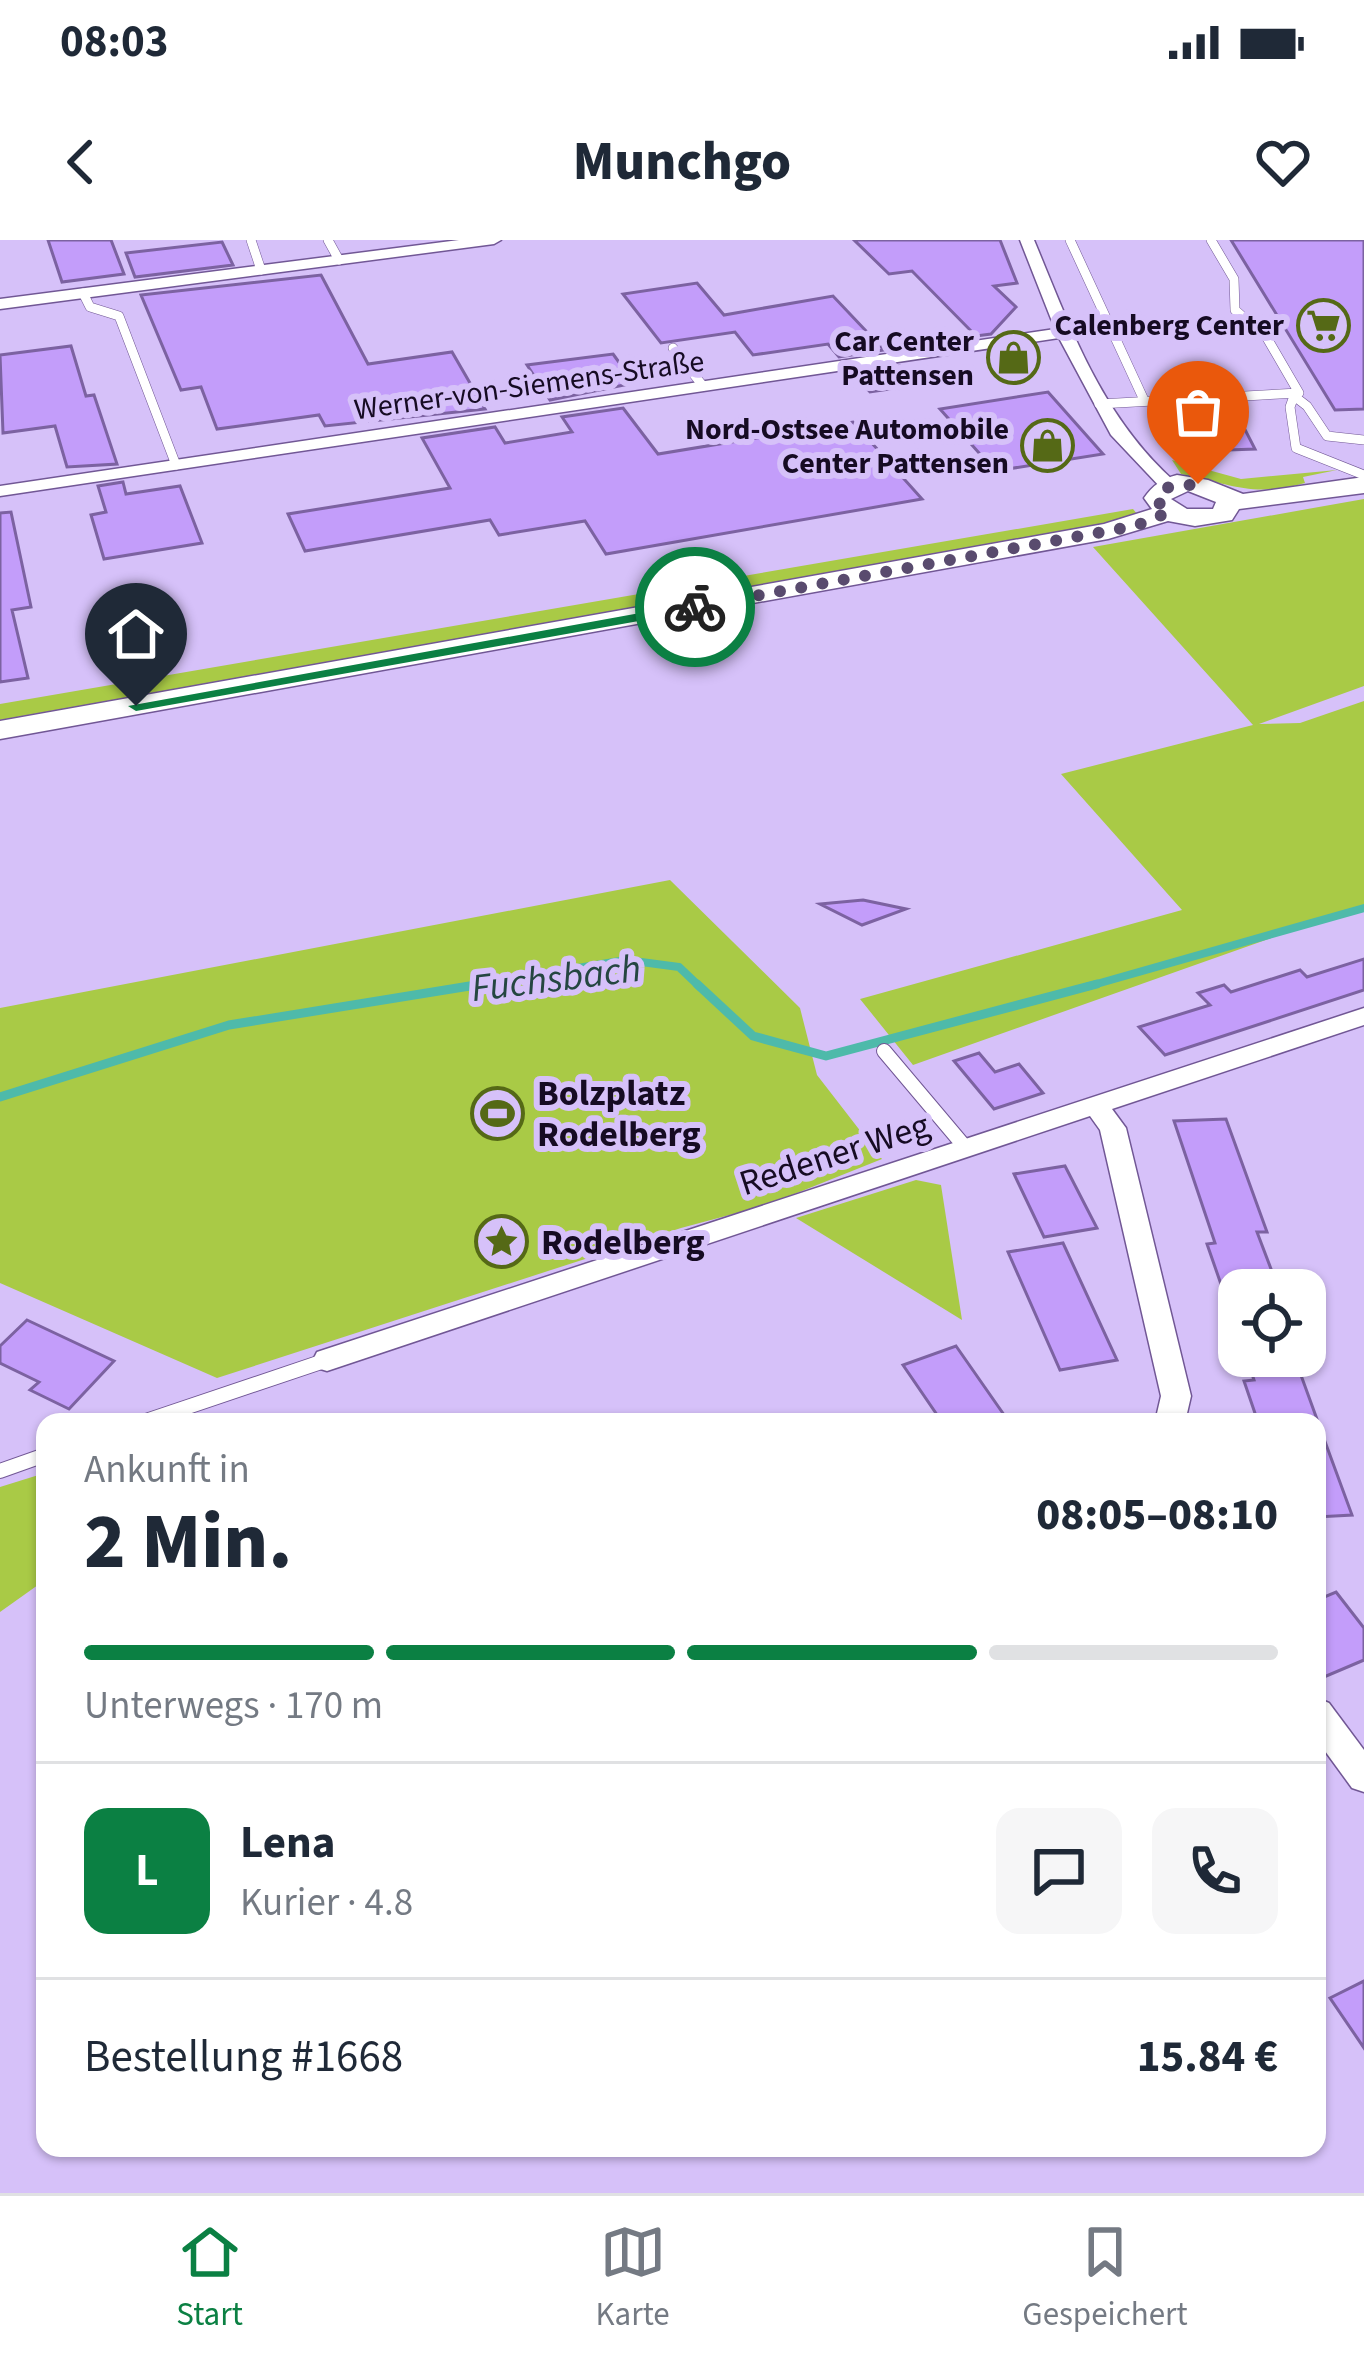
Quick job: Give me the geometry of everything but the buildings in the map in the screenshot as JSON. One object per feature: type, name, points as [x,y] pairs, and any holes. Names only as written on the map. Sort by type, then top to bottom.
[{"type":"street","points":[[0,304],[435,244],[494,240]]},
{"type":"street","points":[[1027,240],[1099,404],[1169,499],[1212,518],[1227,511],[1230,501],[1286,500],[1364,485]]},
{"type":"street","name":"Werner-von-Siemens-Straße","points":[[0,491],[1066,332]]},
{"type":"street","points":[[0,730],[1135,526],[1169,499]]},
{"type":"street","name":"Redener Weg","points":[[327,1360],[1364,1016]]},
{"type":"street","points":[[1095,1104],[1113,1128],[1119,1150],[1176,1396],[1172,1413]]},
{"type":"street","points":[[1326,1725],[1364,1777]]},
{"type":"lane","points":[[251,240],[261,270]]},
{"type":"lane","points":[[328,240],[339,260]]},
{"type":"lane","points":[[1070,240],[1144,400]]},
{"type":"lane","points":[[1211,240],[1234,279],[1235,310],[1267,338],[1299,389],[1290,407],[1296,448],[1364,476]]},
{"type":"lane","points":[[83,293],[90,307],[119,316],[176,465]]},
{"type":"lane","points":[[673,349],[703,386]]},
{"type":"lane","points":[[1099,404],[1294,396],[1307,406],[1327,436],[1364,440]]},
{"type":"lane","points":[[884,1051],[965,1147]]},
{"type":"lane","points":[[170,1413],[327,1360]]},
{"type":"lane","points":[[0,1471],[36,1458]]},
{"type":"green space","points":[[1172,460],[1241,479],[1337,470],[1303,477],[1305,483],[1256,489],[1181,474]]},
{"type":"green space","points":[[1364,499],[1364,686],[1259,724],[1300,723],[1364,701],[1364,905],[913,1065],[860,999],[1182,910],[1061,774],[1253,725],[1093,547]]},
{"type":"green space","points":[[1133,509],[1137,514],[1123,520],[0,720],[0,704]]},
{"type":"green space","points":[[670,880],[800,1008],[817,1075],[882,1159],[767,1205],[681,1228],[217,1378],[0,1283],[0,1008]]},
{"type":"green space","points":[[916,1180],[941,1185],[962,1320],[796,1218]]},
{"type":"green space","points":[[36,1476],[36,1586],[0,1612],[0,1487]]},
{"type":"waterway","name":"Fuchsbach","points":[[1090,986],[1364,908]]},
{"type":"waterway","name":"Fuchsbach","points":[[482,984],[626,960],[679,967],[700,987]]},
{"type":"waterway","name":"Fuchsbach","points":[[0,1097],[229,1025],[482,984]]},
{"type":"waterway","name":"Fuchsbach","points":[[464,987],[482,984]]},
{"type":"waterway","name":"Fuchsbach","points":[[697,984],[753,1036],[826,1056],[1090,986]]},
{"type":"waterway","name":"Fuchsbach","points":[[1090,986],[1097,984]]},
{"type":"waterway","name":"Fuchsbach","points":[[1086,987],[1090,986]]},
{"type":"way so far","points":[[695,607],[1135,526],[1169,512],[1158,502],[1164,488],[1198,484]]},
{"type":"place","name":"Calenberg Center","points":[[1323,325]]},
{"type":"place","name":"Car Center Pattensen","points":[[1013,358]]},
{"type":"place","name":"Nord-Ostsee Automobile Center Pattensen","points":[[1048,446]]},
{"type":"place","name":"Bolzplatz Rodelberg","points":[[498,1113]]},
{"type":"place","name":"Rodelberg","points":[[502,1241]]},
{"type":"route","points":[[136,706],[695,607]]}]
